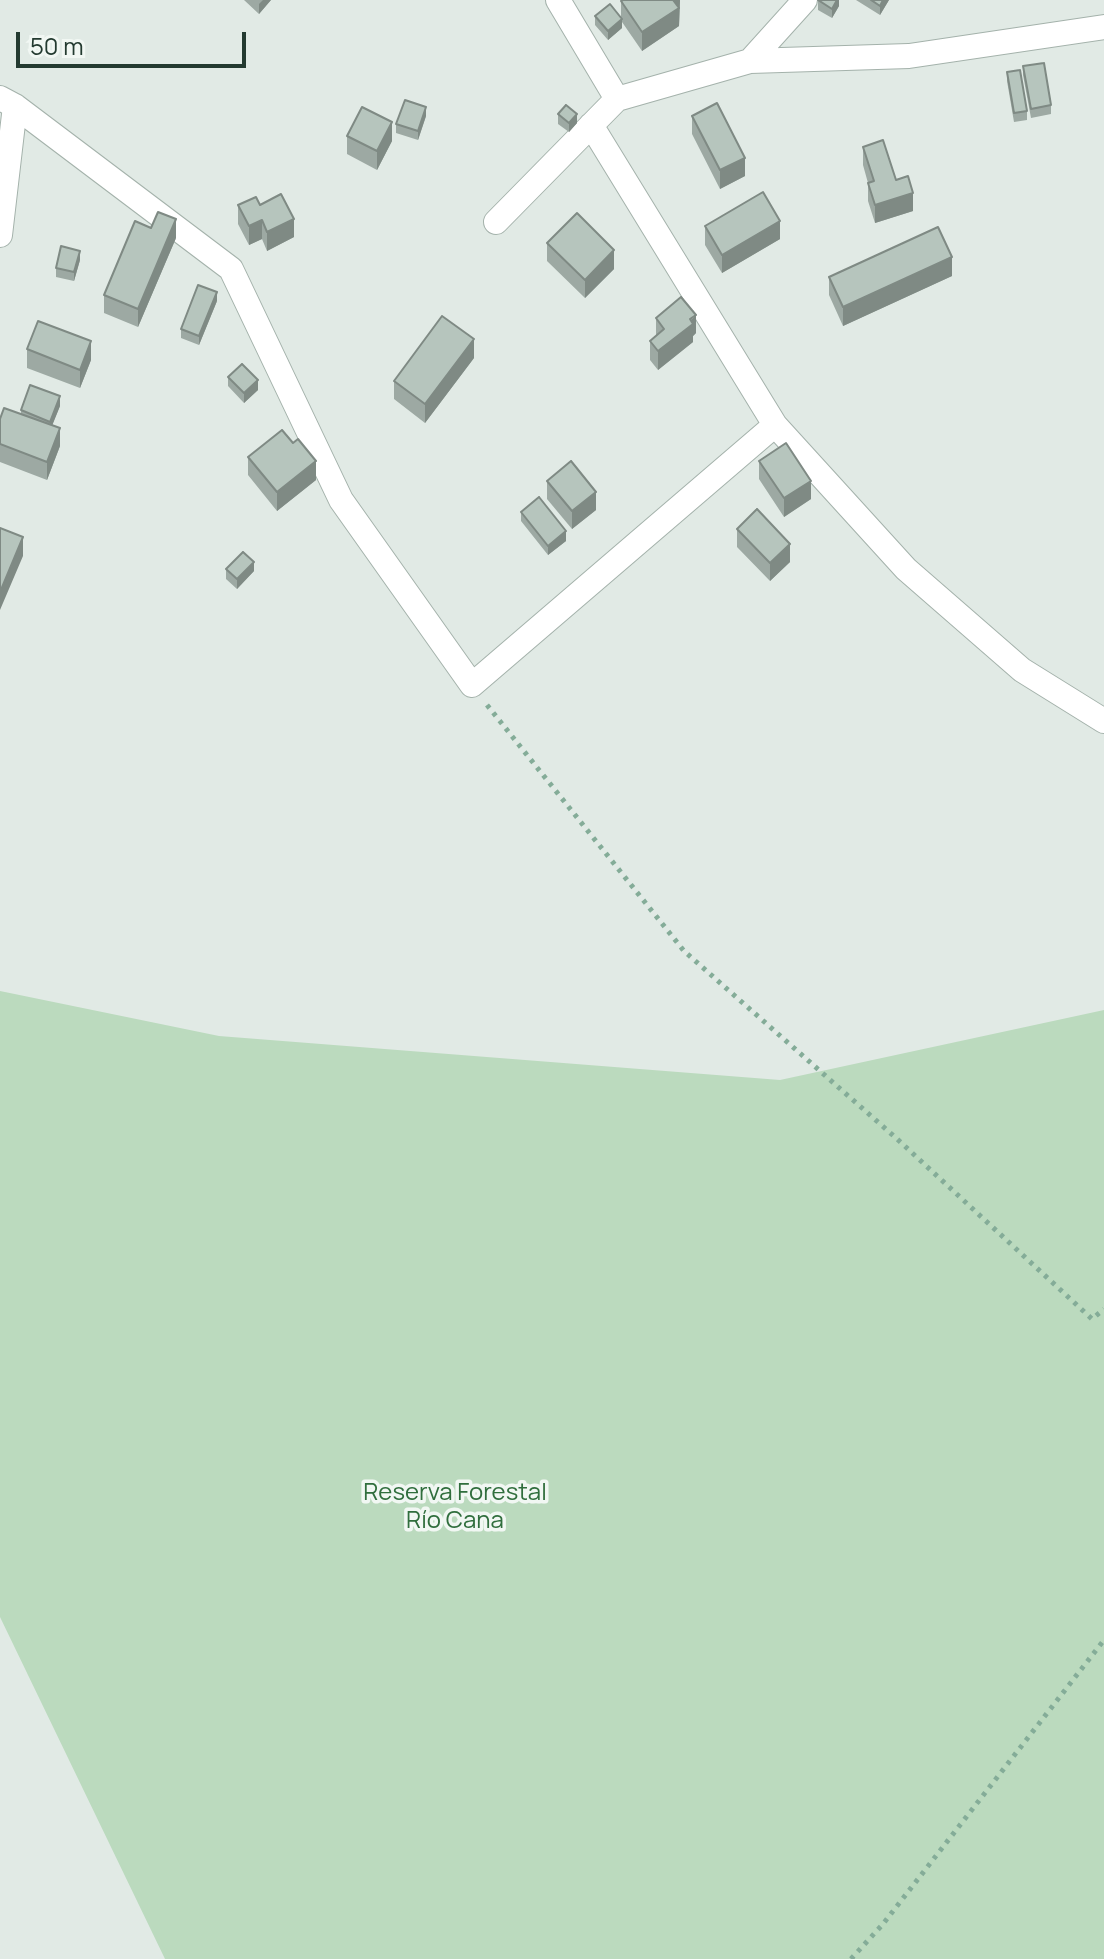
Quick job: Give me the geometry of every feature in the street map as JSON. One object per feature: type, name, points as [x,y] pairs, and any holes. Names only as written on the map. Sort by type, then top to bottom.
[{"type":"street","points":[[558,0],[617,99]]},
{"type":"street","points":[[750,61],[805,0]]},
{"type":"street","points":[[496,222],[617,99],[750,61],[909,56],[1104,27]]},
{"type":"street","points":[[7,102],[231,269],[341,500],[472,685],[775,425]]},
{"type":"street","points":[[0,235],[7,102]]},
{"type":"street","points":[[591,125],[775,425],[906,569],[1022,670],[1103,717]]},
{"type":"path","points":[[472,685],[684,951],[896,1138],[1092,1319],[1104,1309]]},
{"type":"path","points":[[851,1959],[883,1924],[1104,1640]]},
{"type":"green space","name":"Reserva Forestal Río Cana","points":[[0,991],[219,1036],[780,1080],[1104,1010],[1104,1959],[165,1959],[0,1617]]},
{"type":"building","points":[[623,0],[673,0],[679,8],[642,32]]},
{"type":"building","points":[[818,0],[837,0],[832,9]]},
{"type":"building","points":[[610,4],[622,19],[608,31],[595,16]]},
{"type":"building","points":[[1044,63],[1051,105],[1031,109],[1023,66]]},
{"type":"building","points":[[1020,70],[1027,111],[1014,113],[1007,72]]},
{"type":"building","points":[[405,100],[426,107],[418,131],[396,124]]},
{"type":"building","points":[[717,103],[745,158],[720,170],[692,116]]},
{"type":"building","points":[[566,105],[577,114],[569,123],[558,114]]},
{"type":"building","points":[[362,107],[392,122],[377,151],[347,136]]},
{"type":"building","points":[[883,140],[896,180],[908,176],[913,193],[875,205],[868,183],[874,181],[863,147]]},
{"type":"building","points":[[763,192],[780,221],[722,255],[705,226]]},
{"type":"building","points":[[281,194],[294,219],[267,232],[262,220],[249,226],[238,205],[256,197],[260,205]]},
{"type":"building","points":[[158,212],[176,219],[138,309],[104,295],[135,221],[151,228]]},
{"type":"building","points":[[577,213],[614,250],[585,280],[547,243]]},
{"type":"building","points":[[938,227],[952,257],[843,307],[829,277]]},
{"type":"building","points":[[61,246],[80,251],[74,272],[56,268]]},
{"type":"building","points":[[198,285],[217,292],[199,336],[181,329]]},
{"type":"building","points":[[681,297],[696,315],[690,319],[693,324],[658,351],[650,341],[664,329],[656,318]]},
{"type":"building","points":[[442,316],[474,339],[425,404],[394,381]]},
{"type":"building","points":[[38,321],[91,341],[80,370],[27,349]]},
{"type":"building","points":[[242,364],[258,380],[244,393],[228,377]]},
{"type":"building","points":[[30,385],[60,396],[50,422],[21,410]]},
{"type":"building","points":[[4,408],[60,428],[47,462],[0,444],[0,419]]},
{"type":"building","points":[[282,430],[293,443],[298,439],[316,461],[277,492],[248,457]]},
{"type":"building","points":[[786,443],[811,481],[784,498],[759,461]]},
{"type":"building","points":[[571,461],[596,492],[572,511],[547,481]]},
{"type":"building","points":[[539,497],[566,531],[548,546],[521,512]]},
{"type":"building","points":[[757,509],[790,544],[770,563],[737,529]]},
{"type":"building","points":[[0,528],[23,537],[0,592]]},
{"type":"building","points":[[243,552],[254,562],[237,579],[226,569]]}]
